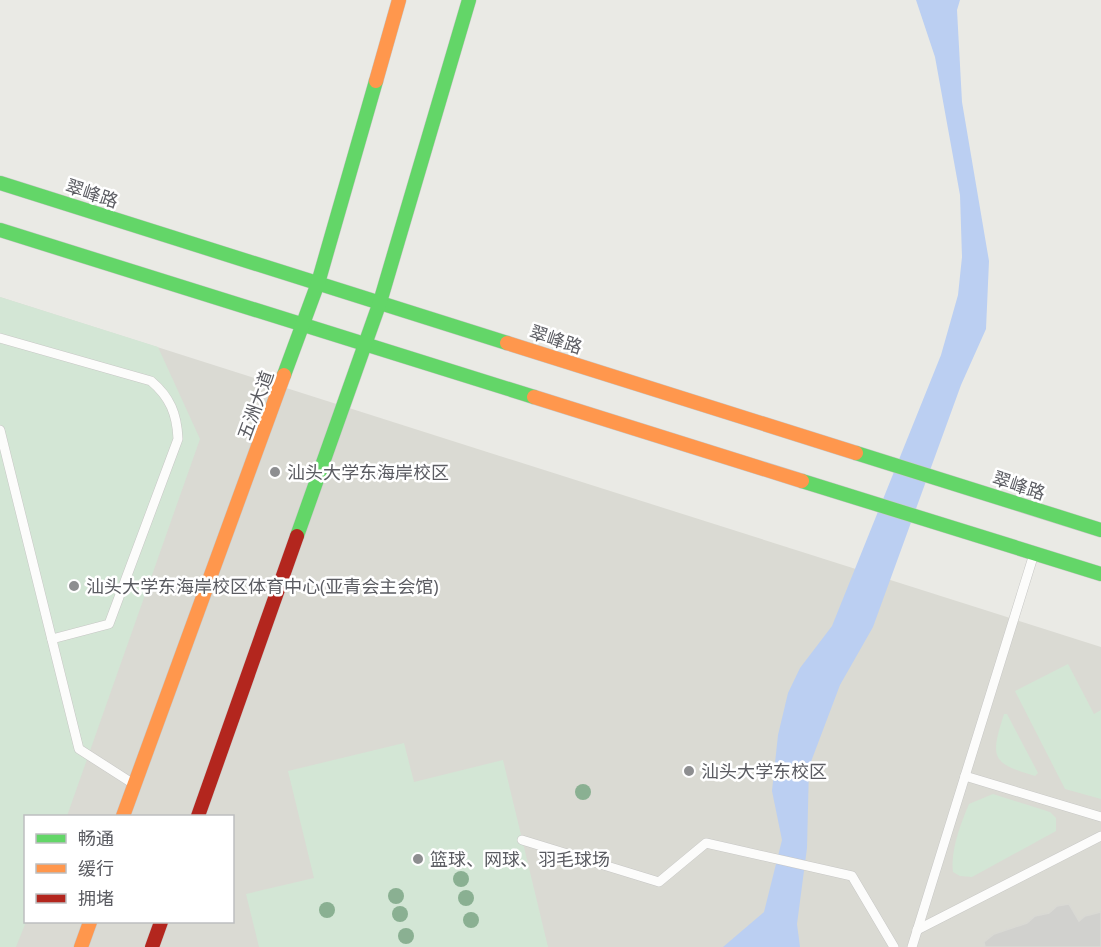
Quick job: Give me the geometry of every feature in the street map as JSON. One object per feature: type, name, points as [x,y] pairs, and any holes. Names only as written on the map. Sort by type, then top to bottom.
[{"type":"main road","name":"五洲大道","points":[[123,815],[304,325],[399,0]]},
{"type":"main road","points":[[198,815],[380,302],[469,0]]},
{"type":"main road","name":"翠峰路","points":[[0,183],[1101,530]]},
{"type":"main road","points":[[0,230],[1101,574]]},
{"type":"main road","points":[[81,947],[89,923]]},
{"type":"main road","points":[[153,947],[160,923]]},
{"type":"lane","points":[[0,338],[151,381],[166,393],[178,425],[178,439],[109,624],[52,639]]},
{"type":"lane","points":[[0,430],[79,749],[134,784]]},
{"type":"lane","points":[[912,947],[1034,553]]},
{"type":"lane","points":[[965,776],[1101,817]]},
{"type":"lane","points":[[917,930],[1101,836]]},
{"type":"lane","points":[[522,840],[659,882],[706,843],[852,876],[894,947]]},
{"type":"shaded area","name":"汕头大学东校区","points":[[0,297],[1101,647],[1101,947],[0,947]]},
{"type":"green space","name":"汕头大学东海岸校区体育中心(亚青会主会馆)","points":[[0,297],[158,347],[200,439],[67,815],[24,815],[26,923],[16,947],[0,947]]},
{"type":"green space","points":[[1068,664],[1094,714],[1101,710],[1101,799],[1065,789],[1015,691]]},
{"type":"green space","points":[[1004,714],[1007,714],[1038,773],[1035,776],[1010,767],[998,757],[997,740]]},
{"type":"green space","name":"篮球、网球、羽毛球场","points":[[404,743],[414,782],[503,760],[548,947],[259,947],[246,894],[314,878],[288,771]]},
{"type":"green space","points":[[993,794],[1050,812],[1056,818],[1056,831],[972,877],[960,876],[953,872],[953,855],[969,804]]},
{"type":"water","points":[[916,0],[960,0],[957,10],[962,102],[989,261],[986,329],[961,385],[873,627],[840,685],[809,767],[807,848],[797,924],[800,947],[723,947],[764,912],[782,840],[772,791],[778,735],[788,693],[800,668],[832,626],[941,355],[958,295],[962,257],[960,195],[935,57]]},
{"type":"building","points":[[1069,904],[1079,921],[1085,916],[1101,912],[1101,947],[985,947],[984,942],[994,934],[1027,923],[1035,916],[1049,913],[1057,906]]},
{"type":"traffic: fast","points":[[297,536],[380,302],[469,0]]},
{"type":"traffic: fast","points":[[284,375],[318,283],[376,81]]},
{"type":"traffic: fast","points":[[0,183],[507,343]]},
{"type":"traffic: fast","points":[[0,230],[534,397]]},
{"type":"traffic: fast","points":[[856,453],[1101,530]]},
{"type":"traffic: fast","points":[[802,481],[1101,574]]},
{"type":"traffic: slow","points":[[376,81],[399,0]]},
{"type":"traffic: slow","points":[[507,343],[856,453]]},
{"type":"traffic: slow","points":[[123,815],[284,375]]},
{"type":"traffic: slow","points":[[534,397],[802,481]]},
{"type":"traffic: slow","points":[[81,947],[90,923]]},
{"type":"traffic: jam","points":[[198,815],[297,536]]},
{"type":"traffic: jam","points":[[152,947],[161,923]]},
{"type":"place","name":"汕头大学东海岸校区","points":[[275,472]]},
{"type":"place","name":"汕头大学东海岸校区体育中心(亚青会主会馆)","points":[[74,586]]},
{"type":"place","name":"汕头大学东校区","points":[[689,771]]},
{"type":"place","name":"篮球、网球、羽毛球场","points":[[418,859]]}]
